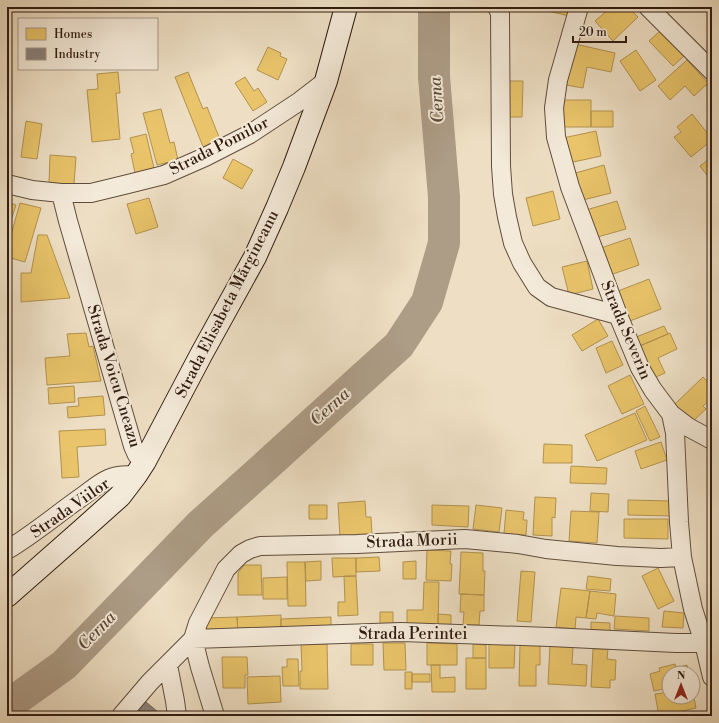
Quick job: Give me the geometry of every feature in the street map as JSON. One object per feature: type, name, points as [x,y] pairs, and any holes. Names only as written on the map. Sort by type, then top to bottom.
[{"type":"main road","name":"Strada Elisabeta Mărgineanu","points":[[141,468],[255,257],[277,208],[326,81],[346,7]]},
{"type":"main road","points":[[7,596],[120,496],[141,468]]},
{"type":"street","points":[[497,7],[500,13],[500,166],[503,194],[513,243],[522,263],[537,287],[551,297],[618,315]]},
{"type":"street","name":"Strada Severin","points":[[579,7],[558,80],[554,108],[556,137],[570,187],[618,315],[640,368],[653,390],[671,414],[675,433],[682,557],[693,609],[708,642],[712,677]]},
{"type":"street","points":[[648,7],[712,71]]},
{"type":"street","name":"Strada Pomilor","points":[[7,184],[32,190],[61,193],[91,193],[164,175],[205,157],[250,134],[300,101],[326,81]]},
{"type":"street","name":"Strada Voicu Cneazu","points":[[61,193],[133,446],[141,468]]},
{"type":"street","points":[[671,414],[688,427],[712,440]]},
{"type":"street","name":"Strada Viilor","points":[[7,550],[50,522],[72,503],[105,480],[141,468]]},
{"type":"street","name":"Strada Morii","points":[[193,639],[198,623],[226,569],[241,554],[260,546],[357,544],[465,539],[617,556],[661,558],[682,557]]},
{"type":"street","name":"Strada Perintei","points":[[193,639],[401,632],[708,642]]},
{"type":"street","points":[[121,716],[150,682],[193,639]]},
{"type":"street","points":[[193,639],[215,716]]},
{"type":"street","points":[[168,665],[177,716]]},
{"type":"building: Homes","points":[[544,7],[571,7],[569,16],[544,10]]},
{"type":"building: Homes","points":[[611,7],[628,7],[638,17],[613,41],[595,21]]},
{"type":"building: Homes","points":[[661,30],[684,56],[673,66],[649,41]]},
{"type":"building: Homes","points":[[575,44],[615,53],[611,72],[587,67],[583,88],[566,85]]},
{"type":"building: Homes","points":[[268,47],[281,53],[280,56],[287,59],[278,80],[257,70]]},
{"type":"building: Homes","points":[[636,50],[656,80],[640,91],[620,61]]},
{"type":"building: Homes","points":[[687,60],[708,83],[694,96],[685,86],[670,100],[658,86]]},
{"type":"building: Homes","points":[[118,72],[120,93],[116,93],[120,139],[92,142],[87,90],[98,89],[97,74]]},
{"type":"building: Homes","points":[[188,72],[203,109],[207,107],[221,142],[204,149],[175,77]]},
{"type":"building: Homes","points":[[245,77],[254,91],[258,88],[267,102],[253,111],[235,83]]},
{"type":"building: Homes","points":[[505,81],[523,81],[522,117],[503,117]]},
{"type":"building: Homes","points":[[560,100],[591,100],[591,127],[560,127]]},
{"type":"building: Homes","points":[[161,109],[170,143],[174,142],[178,160],[157,165],[143,113]]},
{"type":"building: Homes","points":[[591,111],[613,111],[613,127],[591,127]]},
{"type":"building: Homes","points":[[692,114],[712,140],[691,157],[674,137],[681,132],[677,127]]},
{"type":"building: Homes","points":[[7,117],[11,118],[9,133],[7,132]]},
{"type":"building: Homes","points":[[26,121],[42,124],[37,159],[21,157]]},
{"type":"building: Homes","points":[[596,131],[601,156],[569,163],[563,138]]},
{"type":"building: Homes","points":[[146,134],[154,168],[135,173],[131,154],[134,153],[130,138]]},
{"type":"building: Homes","points":[[50,155],[76,157],[74,184],[49,183]]},
{"type":"building: Homes","points":[[712,157],[712,182],[700,166]]},
{"type":"building: Homes","points":[[233,159],[253,170],[242,189],[223,178]]},
{"type":"building: Homes","points":[[604,165],[611,193],[579,201],[572,174]]},
{"type":"building: Homes","points":[[553,191],[560,219],[533,226],[526,198]]},
{"type":"building: Homes","points":[[149,198],[158,227],[136,234],[127,204]]},
{"type":"building: Homes","points":[[617,201],[626,229],[594,238],[586,210]]},
{"type":"building: Homes","points":[[7,202],[16,205],[7,233]]},
{"type":"building: Homes","points":[[20,203],[41,208],[25,262],[7,257],[7,249]]},
{"type":"building: Homes","points":[[38,235],[47,235],[70,298],[21,302],[21,273],[31,273]]},
{"type":"building: Homes","points":[[630,238],[639,265],[610,275],[601,248]]},
{"type":"building: Homes","points":[[587,261],[593,289],[569,295],[562,267]]},
{"type":"building: Homes","points":[[649,279],[661,309],[630,321],[618,291]]},
{"type":"building: Homes","points":[[598,319],[608,336],[582,351],[572,335]]},
{"type":"building: Homes","points":[[664,326],[668,334],[635,348],[631,339]]},
{"type":"building: Homes","points":[[86,333],[89,347],[93,346],[101,381],[47,385],[45,358],[70,356],[67,334]]},
{"type":"building: Homes","points":[[670,333],[677,349],[658,358],[665,373],[649,380],[635,348]]},
{"type":"building: Homes","points":[[612,341],[623,365],[606,373],[596,348]]},
{"type":"building: Homes","points":[[630,375],[644,404],[622,414],[608,386]]},
{"type":"building: Homes","points":[[703,377],[712,386],[712,398],[703,406],[706,409],[692,422],[675,404]]},
{"type":"building: Homes","points":[[74,386],[75,402],[49,404],[48,388]]},
{"type":"building: Homes","points":[[103,396],[105,415],[68,418],[67,407],[79,406],[78,398]]},
{"type":"building: Homes","points":[[645,406],[660,437],[650,441],[636,411]]},
{"type":"building: Homes","points":[[635,413],[647,440],[597,461],[585,435]]},
{"type":"building: Homes","points":[[712,417],[712,427],[707,422]]},
{"type":"building: Homes","points":[[105,429],[106,445],[77,447],[79,477],[62,478],[59,431]]},
{"type":"building: Homes","points":[[661,442],[667,460],[641,469],[635,451]]},
{"type":"building: Homes","points":[[544,444],[572,445],[572,463],[543,463]]},
{"type":"building: Homes","points":[[571,466],[607,468],[606,484],[570,483]]},
{"type":"building: Homes","points":[[591,493],[609,494],[608,512],[590,511]]},
{"type":"building: Homes","points":[[535,497],[556,498],[555,518],[552,517],[552,536],[533,535]]},
{"type":"building: Homes","points":[[628,500],[671,501],[671,516],[628,515]]},
{"type":"building: Homes","points":[[365,501],[366,517],[371,517],[372,535],[340,537],[338,503]]},
{"type":"building: Homes","points":[[309,505],[327,505],[327,519],[309,519]]},
{"type":"building: Homes","points":[[432,505],[469,506],[468,527],[432,525]]},
{"type":"building: Homes","points":[[476,505],[502,508],[499,532],[473,529]]},
{"type":"building: Homes","points":[[506,510],[524,512],[523,520],[527,520],[526,535],[504,534]]},
{"type":"building: Homes","points":[[571,511],[599,512],[597,543],[569,541]]},
{"type":"building: Homes","points":[[624,519],[668,519],[668,539],[624,538]]},
{"type":"building: Homes","points":[[427,550],[451,551],[451,581],[426,580]]},
{"type":"building: Homes","points":[[461,552],[483,553],[483,571],[485,571],[484,595],[459,594]]},
{"type":"building: Homes","points":[[379,557],[380,571],[356,572],[356,558]]},
{"type":"building: Homes","points":[[332,558],[356,558],[356,576],[333,577]]},
{"type":"building: Homes","points":[[321,561],[321,580],[306,581],[305,562]]},
{"type":"building: Homes","points":[[416,561],[416,579],[403,579],[403,562]]},
{"type":"building: Homes","points":[[287,562],[305,562],[306,606],[288,606]]},
{"type":"building: Homes","points":[[244,565],[261,565],[262,595],[238,595],[238,573]]},
{"type":"building: Homes","points":[[658,568],[674,601],[658,609],[642,576]]},
{"type":"building: Homes","points":[[521,571],[535,572],[531,622],[517,621]]},
{"type":"building: Homes","points":[[344,576],[356,576],[358,615],[338,616],[338,602],[345,602]]},
{"type":"building: Homes","points":[[588,576],[611,579],[610,591],[586,589]]},
{"type":"building: Homes","points":[[287,577],[287,599],[263,599],[263,578]]},
{"type":"building: Homes","points":[[424,582],[439,582],[438,629],[407,628],[407,610],[423,610]]},
{"type":"building: Homes","points":[[561,588],[590,591],[586,618],[576,617],[575,629],[556,627]]},
{"type":"building: Homes","points":[[590,591],[616,594],[614,616],[597,613],[596,619],[586,618]]},
{"type":"building: Homes","points":[[461,594],[484,595],[484,611],[480,611],[479,625],[463,625],[464,612],[460,612]]},
{"type":"building: Homes","points":[[664,611],[684,613],[683,628],[662,627]]},
{"type":"building: Homes","points":[[380,612],[393,612],[393,628],[380,628]]},
{"type":"building: Homes","points":[[438,614],[451,615],[451,629],[438,629]]},
{"type":"building: Homes","points":[[281,615],[281,631],[238,632],[237,617]]},
{"type":"building: Homes","points":[[615,616],[649,618],[649,631],[614,629]]},
{"type":"building: Homes","points":[[237,617],[238,632],[206,633],[206,618]]},
{"type":"building: Homes","points":[[331,617],[331,629],[281,631],[281,619]]},
{"type":"building: Homes","points":[[591,622],[610,623],[610,633],[591,632]]},
{"type":"building: Homes","points":[[383,643],[405,643],[406,670],[384,670]]},
{"type":"building: Homes","points":[[427,643],[457,644],[457,665],[427,665]]},
{"type":"building: Homes","points":[[489,643],[515,644],[514,668],[489,668]]},
{"type":"building: Homes","points":[[301,644],[327,644],[328,689],[300,689],[300,671],[302,671]]},
{"type":"building: Homes","points":[[351,644],[373,644],[373,665],[351,665]]},
{"type":"building: Homes","points":[[473,644],[486,645],[486,658],[473,658]]},
{"type":"building: Homes","points":[[520,644],[540,644],[540,665],[536,665],[536,686],[519,686]]},
{"type":"building: Homes","points":[[550,645],[573,646],[572,664],[587,665],[586,686],[548,684]]},
{"type":"building: Homes","points":[[593,649],[608,649],[607,659],[616,660],[615,680],[610,680],[610,688],[591,687]]},
{"type":"building: Homes","points":[[222,657],[247,657],[248,675],[245,675],[245,688],[223,688]]},
{"type":"building: Homes","points":[[466,658],[486,658],[486,689],[466,689]]},
{"type":"building: Homes","points":[[287,659],[298,659],[299,686],[283,686],[282,667],[287,667]]},
{"type":"building: Homes","points":[[431,665],[440,665],[440,678],[455,677],[455,692],[432,692]]},
{"type":"building: Homes","points":[[659,668],[661,668],[661,690],[654,691],[650,674],[660,671]]},
{"type":"building: Homes","points":[[405,672],[412,672],[412,689],[405,689]]},
{"type":"building: Homes","points":[[412,674],[430,674],[430,682],[412,682]]},
{"type":"building: Homes","points":[[280,676],[281,702],[248,704],[247,677]]},
{"type":"building: Homes","points":[[661,693],[661,705],[695,705],[696,708],[659,716],[655,694]]},
{"type":"building: Industry","points":[[146,702],[158,712],[155,716],[134,716]]},
{"type":"waterway","name":"Cerna","points":[[7,706],[64,665],[201,524],[399,345],[427,302],[444,243],[444,197],[434,77],[434,7]]}]
